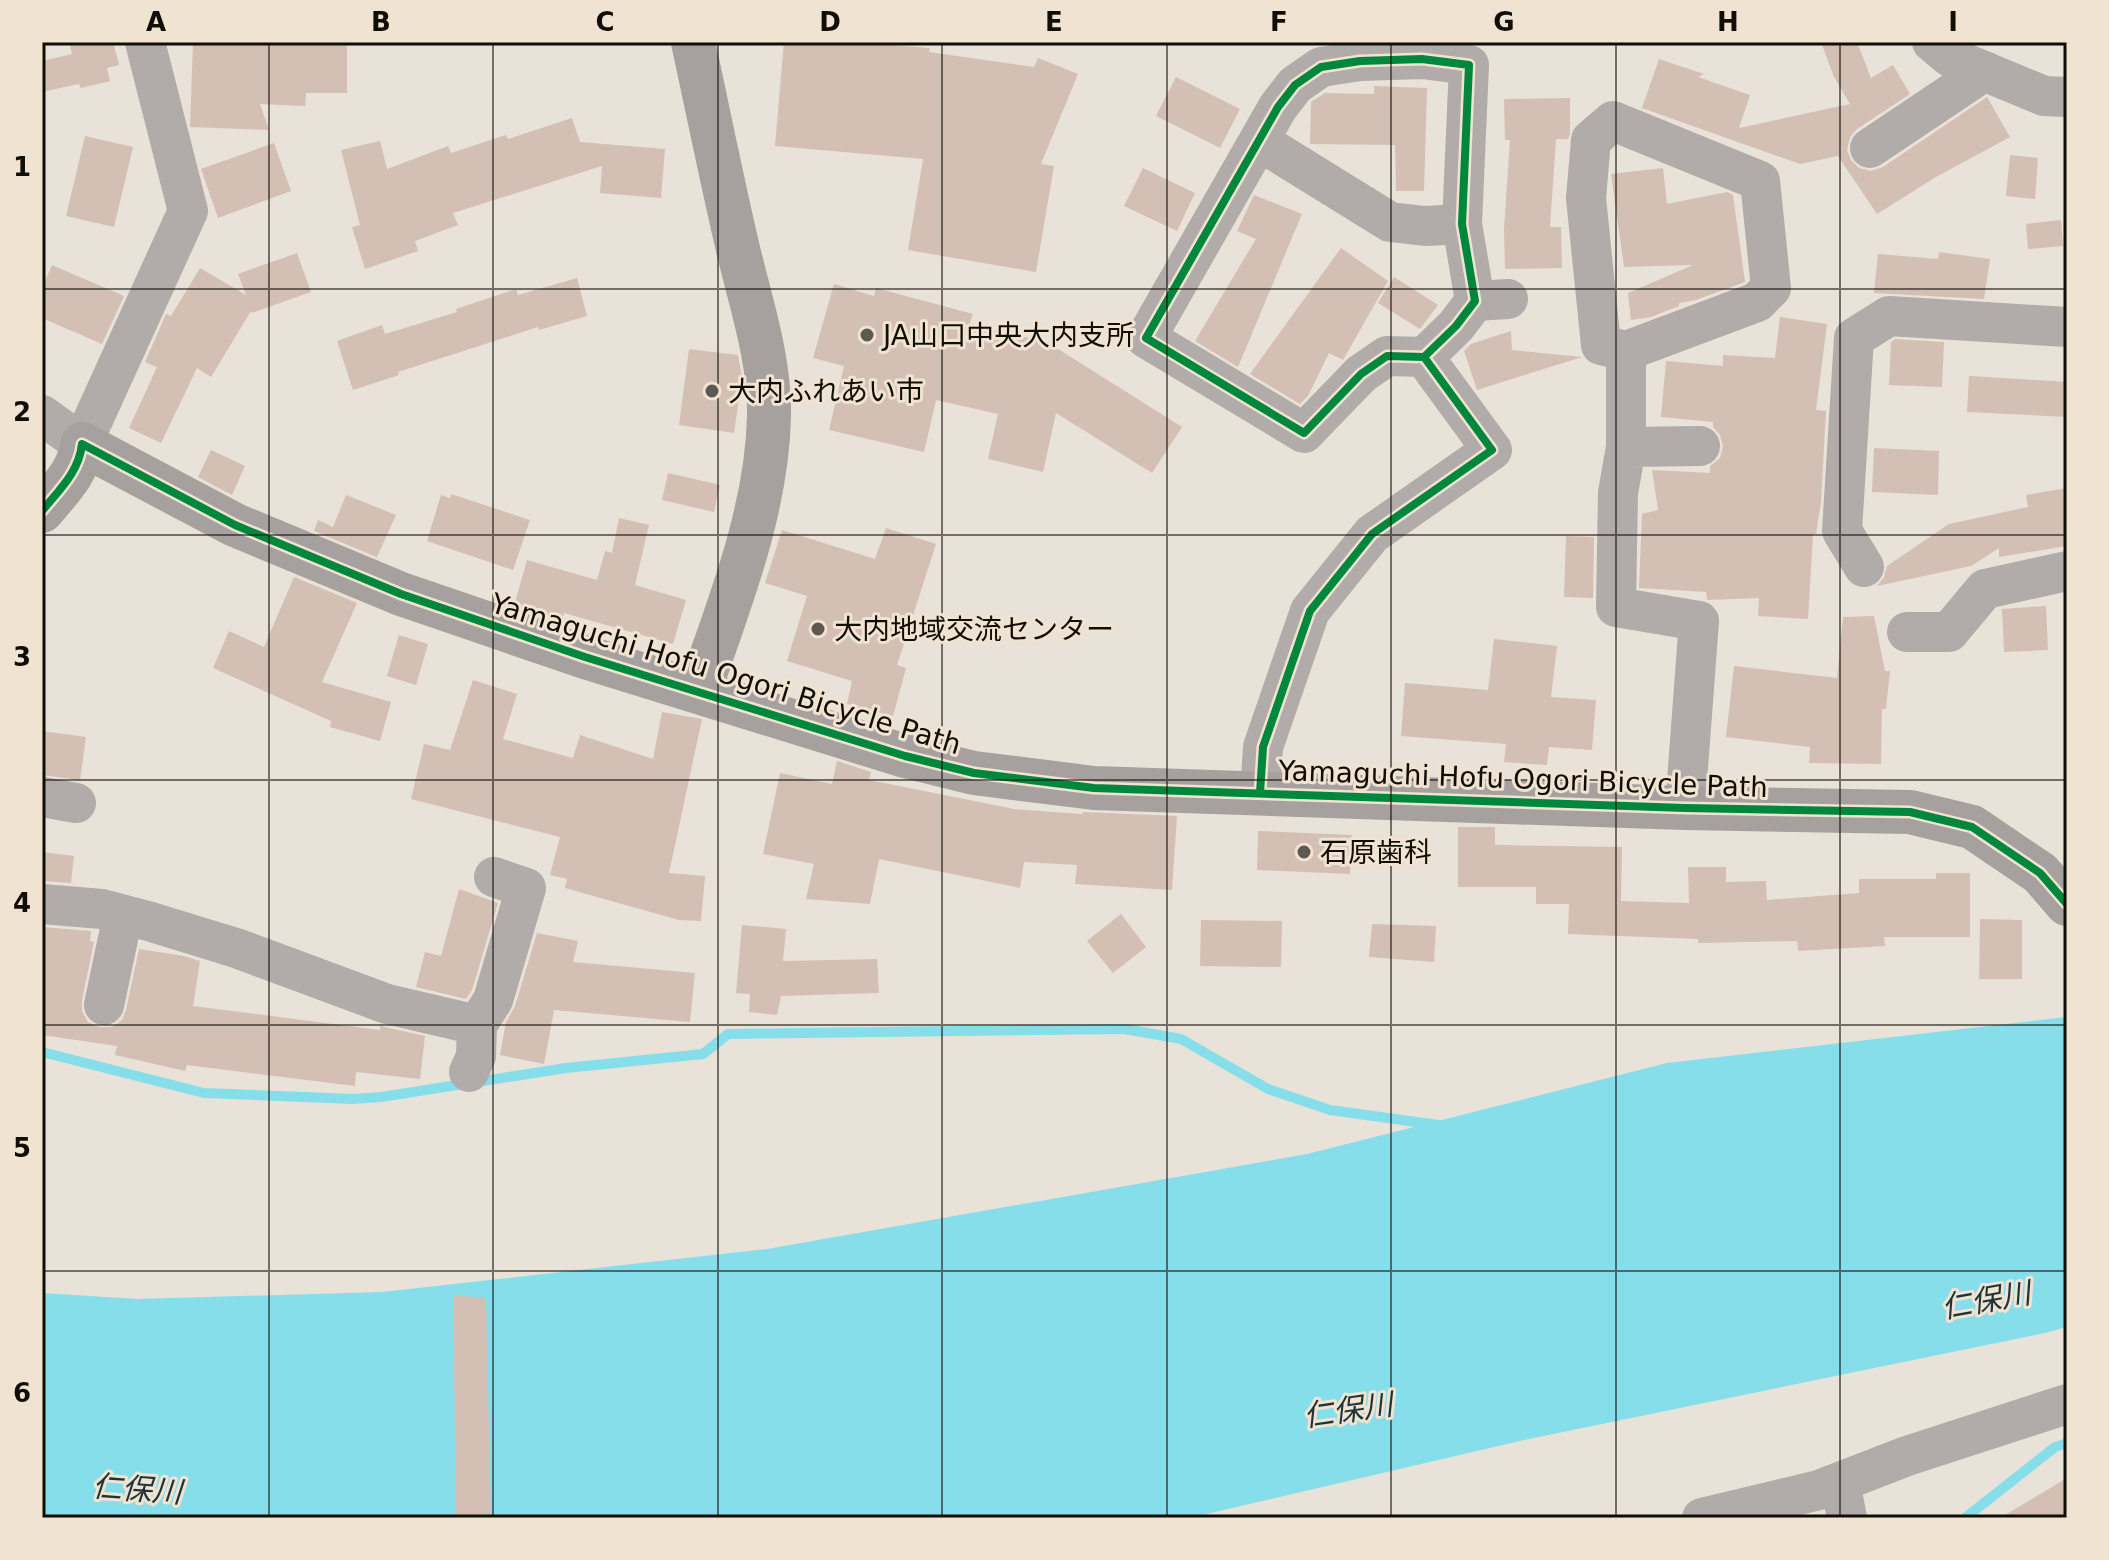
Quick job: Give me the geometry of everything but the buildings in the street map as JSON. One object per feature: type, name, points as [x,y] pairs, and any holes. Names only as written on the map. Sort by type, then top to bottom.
[{"type":"main road","points":[[693,42],[756,319],[767,381],[769,415],[760,498],[731,598],[699,691]]},
{"type":"main road","points":[[42,511],[71,476],[80,458],[82,444]]},
{"type":"main road","name":"Yamaguchi Hofu Ogori Bicycle Path","points":[[82,444],[235,525],[401,594],[585,657],[905,756],[974,773],[1094,788],[1685,808],[1910,812],[1972,827],[2040,873],[2067,904]]},
{"type":"street","points":[[42,415],[82,444],[188,211],[145,42]]},
{"type":"street","points":[[1932,42],[1950,57],[2044,96],[2067,97]]},
{"type":"street","points":[[1422,59],[1469,65],[1462,224],[1491,300],[1456,326],[1424,357],[1387,356],[1361,374],[1304,433],[1146,338],[1278,107],[1295,85],[1321,67],[1360,61],[1422,59]]},
{"type":"street","points":[[1870,148],[1985,71]]},
{"type":"street","points":[[1613,121],[1760,181],[1771,288],[1757,302],[1626,351],[1601,345],[1586,198],[1591,140],[1613,121]]},
{"type":"street","points":[[1259,141],[1390,222],[1425,226],[1462,224]]},
{"type":"street","points":[[1864,567],[1842,531],[1854,338],[1889,316],[2067,327]]},
{"type":"street","points":[[1626,351],[1626,447],[1618,493],[1616,607],[1699,621],[1685,808]]},
{"type":"street","points":[[1260,793],[1263,747],[1310,611],[1372,534],[1492,450],[1424,357]]},
{"type":"street","points":[[1626,447],[1700,446]]},
{"type":"street","points":[[1907,632],[1949,632],[1985,589],[2067,571]]},
{"type":"street","points":[[469,1072],[476,1056],[477,1025],[493,1000],[524,886]]},
{"type":"street","points":[[42,904],[102,909],[236,948],[387,1004],[477,1025]]},
{"type":"street","points":[[104,1005],[123,915]]},
{"type":"street","points":[[1702,1518],[1819,1490],[1844,1500],[1907,1456],[2067,1404]]},
{"type":"water","name":"仁保川","points":[[2067,1017],[2067,1327],[2045,1333],[1524,1440],[1189,1518],[42,1518],[42,1293],[137,1299],[382,1292],[767,1249],[1307,1154],[1667,1063]]},
{"type":"waterway","points":[[42,1052],[204,1093],[353,1099],[566,1068],[703,1054],[728,1034],[1125,1029],[1181,1039],[1268,1089],[1330,1110],[1438,1125]]},
{"type":"waterway","points":[[1965,1518],[2055,1447],[2067,1443]]},
{"type":"cycle path","points":[[1260,793],[1263,747],[1310,611],[1372,534],[1492,450],[1424,357],[1456,326],[1475,301],[1462,224],[1469,65],[1422,59],[1360,61],[1321,67],[1295,85],[1278,107],[1146,338],[1304,433],[1361,374],[1387,356],[1424,357]]},
{"type":"cycle path","points":[[42,511],[73,472],[82,444],[235,525],[401,594],[585,657],[905,756],[974,773],[1094,788],[1685,808],[1910,812],[1972,827],[2040,873],[2067,904]]},
{"type":"place","name":"JA山口中央大内支所","points":[[867,335]]},
{"type":"place","name":"大内ふれあい市","points":[[712,391]]},
{"type":"place","name":"大内地域交流センター","points":[[818,629]]},
{"type":"place","name":"石原歯科","points":[[1304,852]]}]
